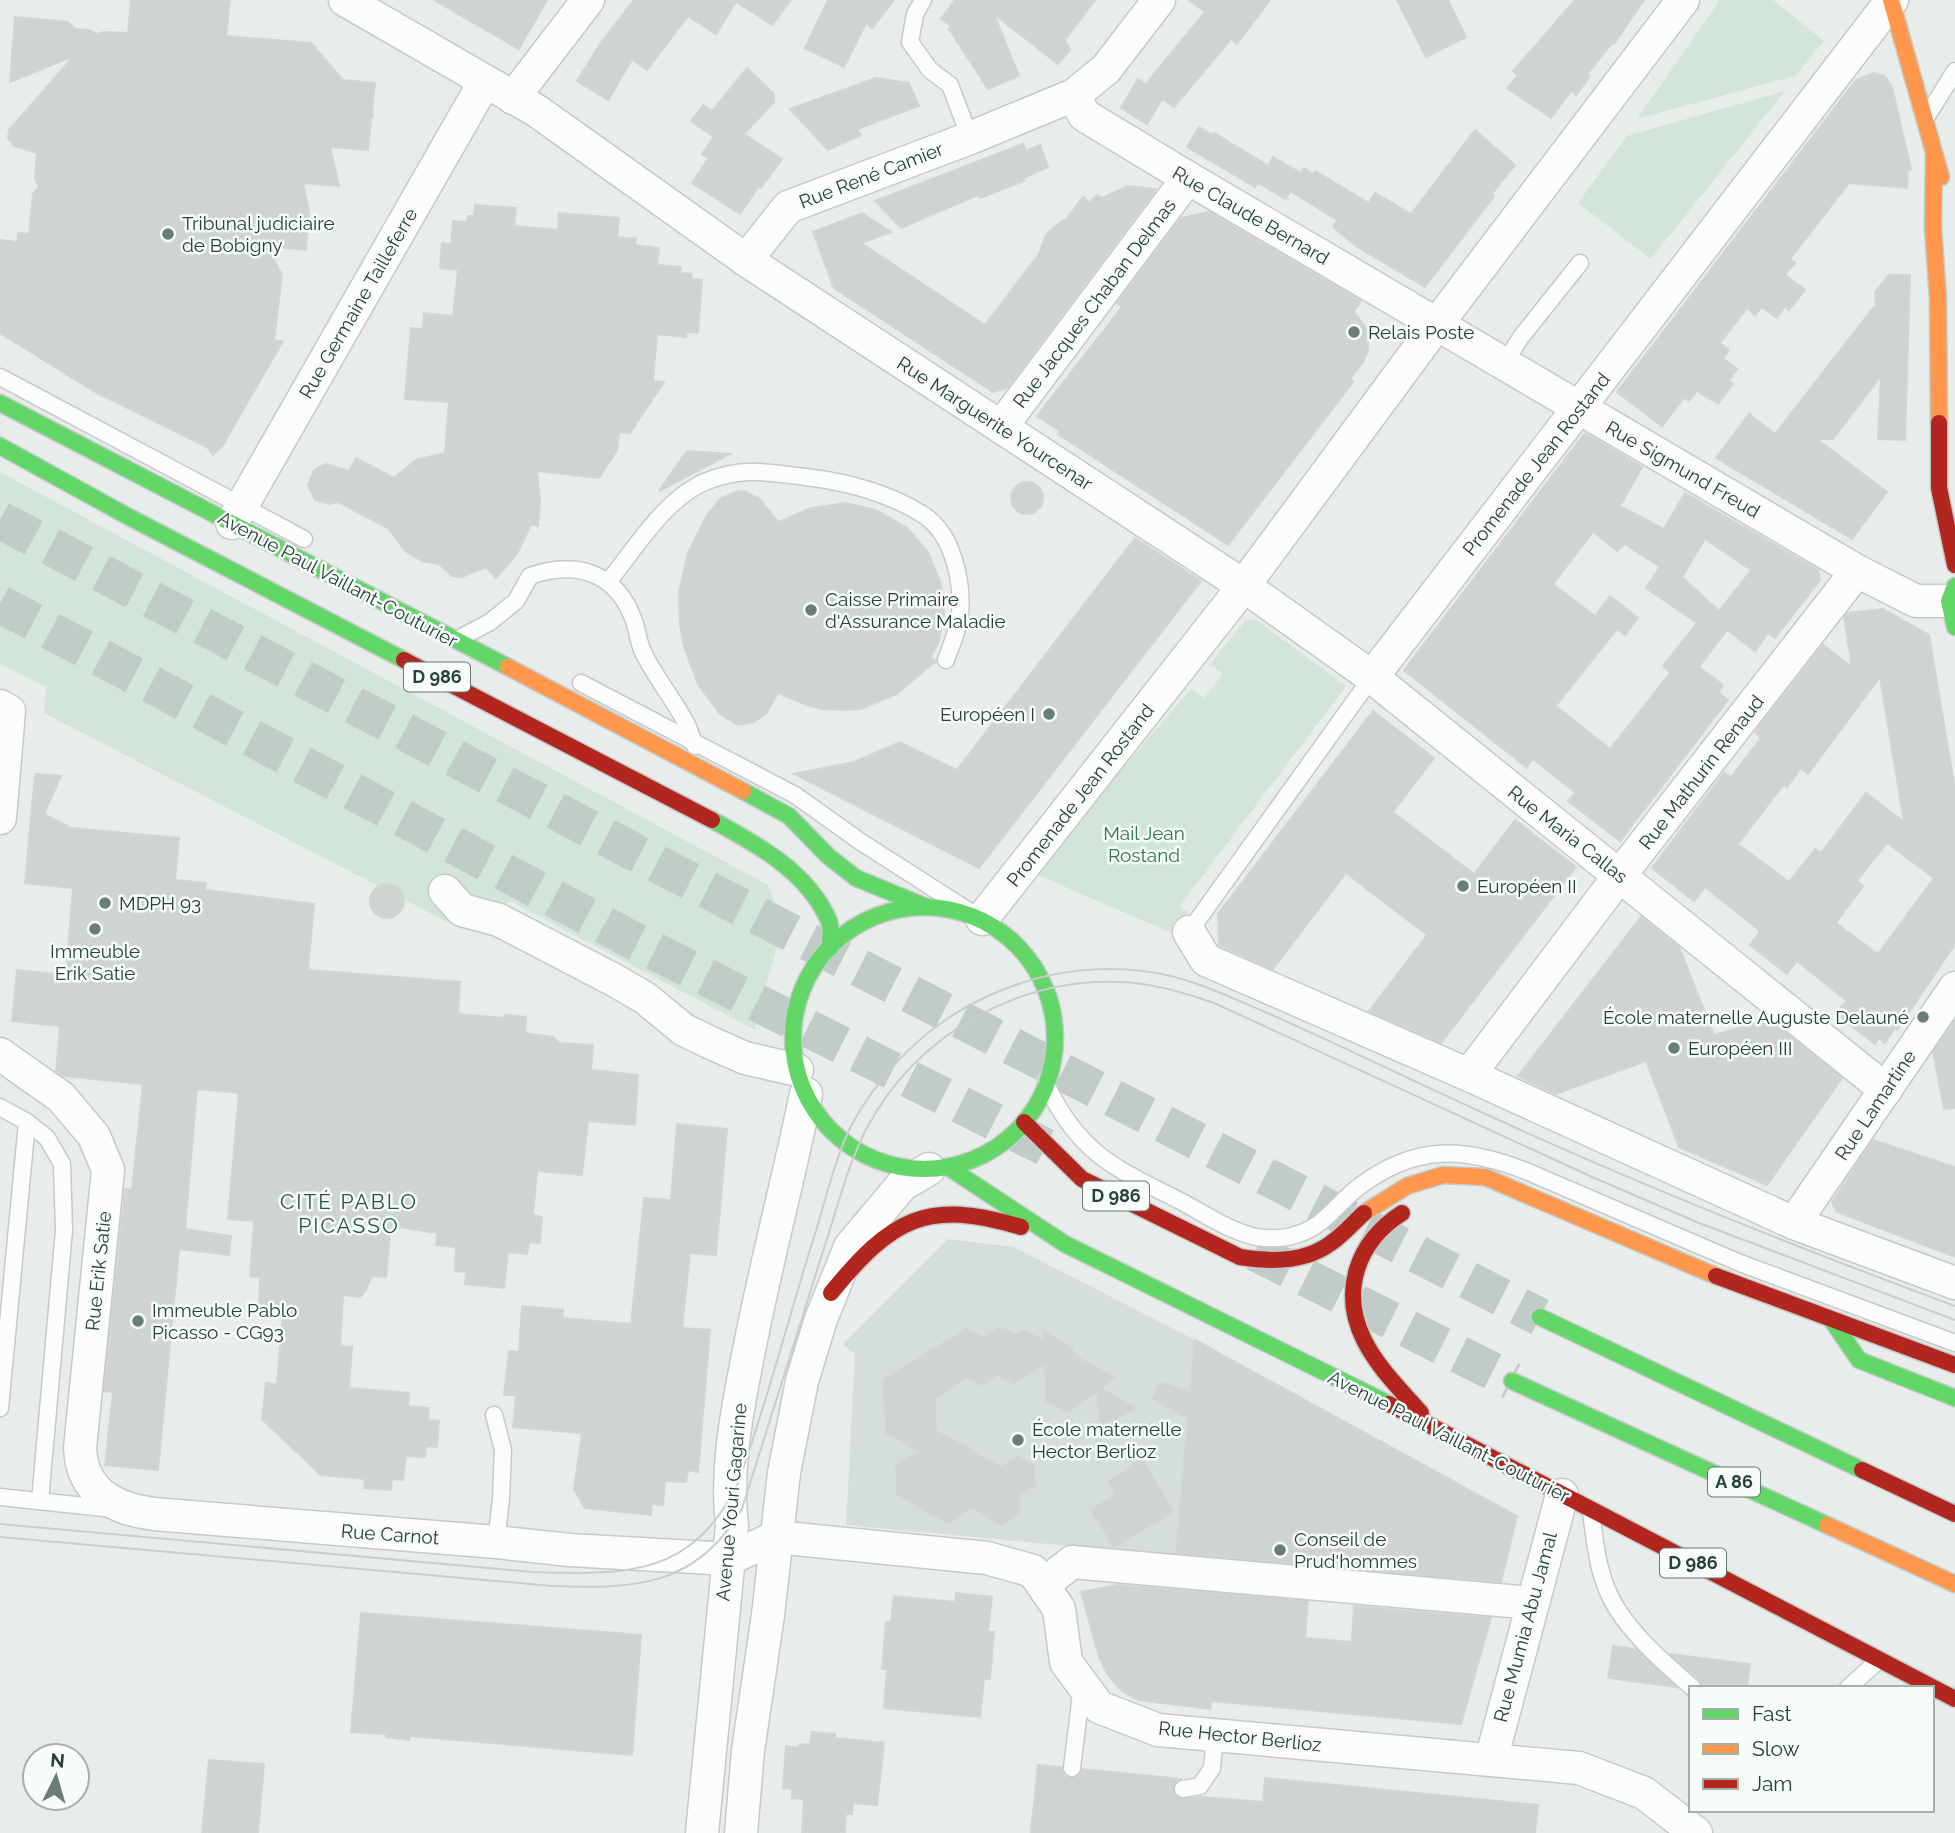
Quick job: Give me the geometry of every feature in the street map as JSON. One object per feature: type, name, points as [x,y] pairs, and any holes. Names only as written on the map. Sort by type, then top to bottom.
[{"type":"main road","points":[[1892,0],[1950,207]]},
{"type":"main road","points":[[1934,154],[1939,488],[1953,542],[1955,565]]},
{"type":"main road","points":[[1938,299],[1949,252],[1949,227]]},
{"type":"main road","name":"Avenue Paul Vaillant-Couturier","points":[[0,403],[237,515],[454,640],[710,772],[789,816],[828,856],[872,887],[924,906],[980,918],[996,927],[1022,949],[1032,961],[1046,989],[1055,1028],[1054,1052],[1046,1084],[1024,1122],[978,1158],[938,1168],[898,1168],[857,1150],[831,1130],[818,1114],[801,1082],[792,1037],[803,982],[815,963],[830,948],[848,932],[880,913],[924,906]]},
{"type":"main road","name":"Avenue Paul Vaillant-Couturier","points":[[0,446],[129,517],[750,840],[785,864],[809,890],[831,923],[830,948]]},
{"type":"main road","name":"D 986","points":[[1024,1122],[1082,1179],[1240,1257],[1259,1260],[1290,1259],[1320,1250],[1332,1243],[1383,1199],[1407,1186],[1443,1175],[1485,1177],[1833,1322],[1955,1365]]},
{"type":"main road","name":"Avenue Paul Vaillant-Couturier","points":[[938,1168],[1065,1244],[1432,1426],[1930,1686]]},
{"type":"main road","points":[[1412,1207],[1396,1217],[1371,1240],[1358,1260],[1353,1284],[1353,1313],[1358,1330],[1377,1362],[1432,1426]]},
{"type":"main road","points":[[831,1293],[851,1266],[875,1242],[897,1228],[928,1217],[963,1213],[989,1216],[1065,1244]]},
{"type":"main road","points":[[1563,1227],[1590,1223]]},
{"type":"main road","points":[[1540,1317],[1955,1512]]},
{"type":"main road","points":[[1833,1322],[1859,1360],[1955,1398]]},
{"type":"main road","name":"A 86","points":[[1512,1381],[1955,1584]]},
{"type":"main road","name":"Avenue Paul Vaillant-Couturier","points":[[1934,1688],[1955,1699]]},
{"type":"street","points":[[345,0],[484,83],[537,111],[746,260]]},
{"type":"street","points":[[513,98],[589,0]]},
{"type":"street","name":"Rue René Camier","points":[[746,260],[788,207],[970,138],[1074,95],[1106,69],[1159,0]]},
{"type":"street","name":"Promenade Jean Rostand","points":[[980,918],[1244,586],[1437,324],[1683,0]]},
{"type":"street","name":"Promenade Jean Rostand","points":[[1372,677],[1892,0]]},
{"type":"street","name":"Rue Germaine Tailleferre","points":[[237,515],[484,83]]},
{"type":"street","name":"Rue Claude Bernard","points":[[1074,95],[1084,115],[1437,324]]},
{"type":"street","name":"Rue Jacques Chaban Delmas","points":[[995,435],[1188,178]]},
{"type":"street","name":"Rue Marguerite Yourcenar","points":[[746,260],[779,293],[995,435],[1244,586]]},
{"type":"street","name":"Rue Sigmund Freud","points":[[1437,324],[1857,571],[1916,601],[1953,605]]},
{"type":"street","name":"Rue Mathurin Renaud","points":[[1469,1075],[1620,875],[1857,571]]},
{"type":"street","name":"Rue Maria Callas","points":[[1244,586],[1372,677],[1885,1090]]},
{"type":"street","points":[[0,818],[4,708]]},
{"type":"street","points":[[444,891],[462,910],[499,920],[615,981],[645,999],[684,1030],[731,1054],[801,1082]]},
{"type":"street","points":[[1189,933],[1206,960],[1469,1075],[1794,1223],[1955,1283]]},
{"type":"street","name":"Rue Lamartine","points":[[1794,1223],[1955,988]]},
{"type":"street","name":"Rue Erik Satie","points":[[0,1054],[61,1097],[94,1136],[108,1170],[80,1458],[97,1493],[129,1511]]},
{"type":"street","name":"Avenue Youri Gagarine","points":[[702,1833],[732,1526],[729,1501],[735,1423],[801,1082]]},
{"type":"street","points":[[741,1833],[748,1751],[768,1615],[784,1473],[795,1411],[811,1352],[850,1247],[902,1185],[938,1168]]},
{"type":"street","name":"Rue Mumia Abu Jamal","points":[[1491,1760],[1562,1495]]},
{"type":"street","name":"Rue Carnot","points":[[129,1511],[570,1550],[729,1559],[776,1537]]},
{"type":"street","name":"Rue Hector Berlioz","points":[[776,1537],[987,1558],[1033,1571],[1059,1609],[1066,1662],[1099,1707],[1158,1730],[1579,1768],[1644,1793],[1696,1833]]},
{"type":"street","points":[[1043,1585],[1072,1562],[1532,1603]]},
{"type":"lane","points":[[923,0],[915,14],[910,42],[930,70],[950,85],[970,138]]},
{"type":"lane","points":[[1926,119],[1955,71]]},
{"type":"lane","points":[[1504,364],[1521,337],[1580,263]]},
{"type":"lane","points":[[0,377],[237,515],[320,548]]},
{"type":"lane","points":[[608,582],[671,503],[706,481],[747,470],[828,480],[873,491],[924,515],[946,540],[958,578],[960,614],[946,660]]},
{"type":"lane","points":[[454,640],[490,622],[516,601],[530,576],[549,569],[581,570],[600,576],[621,594],[634,621],[641,649],[661,687],[686,722],[692,741],[710,772]]},
{"type":"lane","name":"Avenue Paul Vaillant-Couturier","points":[[569,677],[795,795],[861,842],[980,918]]},
{"type":"lane","name":"Promenade Jean Rostand","points":[[1189,933],[1372,677]]},
{"type":"lane","points":[[1046,1084],[1067,1122],[1102,1156],[1131,1175],[1225,1225],[1256,1237],[1281,1238],[1322,1223],[1361,1186],[1401,1164],[1426,1155],[1451,1152],[1471,1154],[1495,1159],[1526,1171],[1740,1263],[1955,1343]]},
{"type":"lane","points":[[0,1107],[27,1122],[47,1138],[62,1164],[64,1230],[40,1501]]},
{"type":"lane","points":[[0,1408],[27,1122]]},
{"type":"lane","points":[[494,1415],[503,1450],[496,1542]]},
{"type":"lane","name":"Rue Carnot","points":[[0,1497],[129,1511]]},
{"type":"lane","points":[[1591,1510],[1599,1564],[1610,1598],[1650,1647],[1691,1686]]},
{"type":"lane","points":[[1850,1686],[1879,1660]]},
{"type":"lane","points":[[1072,1768],[1082,1684]]},
{"type":"lane","points":[[1183,1789],[1200,1786],[1212,1768],[1215,1735]]},
{"type":"shaded area","name":"École maternelle Hector Berlioz","points":[[948,1239],[1014,1247],[1195,1340],[1176,1556],[846,1525],[855,1354],[843,1344]]},
{"type":"green space","points":[[1720,0],[1773,0],[1824,41],[1795,76],[1637,119]]},
{"type":"green space","points":[[1785,91],[1651,259],[1578,203],[1627,136]]},
{"type":"green space","points":[[0,472],[768,885],[777,915],[778,939],[755,1030],[510,901],[461,929],[44,713],[46,687],[0,664]]},
{"type":"green space","name":"Mail Jean Rostand","points":[[1255,619],[1346,686],[1180,906],[1188,912],[1172,933],[1033,873],[1191,689],[1204,698],[1223,674],[1210,664],[1245,621]]},
{"type":"building","name":"Tribunal judiciaire de Bobigny","points":[[131,0],[230,0],[226,36],[311,43],[343,80],[375,83],[368,150],[330,147],[339,186],[303,183],[309,211],[306,250],[267,246],[282,275],[274,341],[283,341],[223,445],[213,455],[207,447],[97,393],[0,333],[0,240],[17,242],[18,233],[29,234],[33,194],[39,187],[35,178],[37,153],[14,146],[8,138],[9,130],[74,56],[10,82],[15,17],[68,22],[75,29],[97,34],[128,33]]},
{"type":"building","points":[[434,0],[547,0],[519,49]]},
{"type":"building","points":[[634,0],[791,0],[772,25],[736,2],[716,34],[688,16],[647,70],[632,60],[608,100],[577,81],[602,41]]},
{"type":"building","points":[[828,0],[894,0],[872,28],[866,23],[844,67],[805,48]]},
{"type":"building","points":[[955,0],[1095,0],[1065,40],[1070,50],[1058,64],[994,14],[1019,76],[988,89],[949,29],[951,26],[941,19]]},
{"type":"building","points":[[1189,0],[1270,0],[1237,44],[1231,39],[1174,107],[1162,99],[1147,124],[1121,108],[1138,79],[1146,84],[1205,12]]},
{"type":"building","points":[[1397,0],[1448,0],[1466,37],[1426,57]]},
{"type":"building","points":[[1575,0],[1644,0],[1614,44],[1612,43],[1587,74],[1590,76],[1576,95],[1571,91],[1551,118],[1507,88],[1518,75],[1513,71]]},
{"type":"building","points":[[747,68],[774,94],[774,102],[744,134],[782,159],[740,214],[692,183],[708,159],[702,154],[714,137],[691,121],[703,105],[712,111]]},
{"type":"building","points":[[1873,73],[1885,76],[1892,87],[1911,169],[1908,170],[1907,188],[1849,183],[1790,259],[1795,263],[1785,275],[1805,290],[1789,310],[1785,306],[1777,318],[1762,307],[1755,315],[1747,308],[1720,343],[1729,350],[1723,358],[1737,369],[1729,381],[1733,384],[1718,404],[1697,391],[1689,401],[1684,398],[1662,426],[1617,392],[1856,80]]},
{"type":"building","points":[[876,78],[909,83],[919,106],[857,129],[861,135],[828,150],[790,109]]},
{"type":"building","points":[[1199,127],[1267,165],[1255,187],[1187,147]]},
{"type":"building","points":[[1475,130],[1515,165],[1425,287],[1356,246],[1333,227],[1337,220],[1290,191],[1286,199],[1258,183],[1273,157],[1301,173],[1304,168],[1313,174],[1315,171],[1369,203],[1375,193],[1411,214]]},
{"type":"building","points":[[1023,144],[1026,151],[1040,145],[1048,167],[1023,178],[1024,181],[980,198],[978,195],[901,228],[875,201]]},
{"type":"building","points":[[1128,186],[1156,189],[1007,388],[993,392],[834,288],[813,232],[862,213],[891,232],[861,243],[985,325],[1039,254],[1046,235],[1068,217],[1083,197],[1090,203],[1097,195],[1102,198]]},
{"type":"building","points":[[475,205],[516,208],[514,226],[558,230],[559,213],[619,218],[617,237],[636,239],[635,245],[659,248],[657,265],[681,267],[680,273],[692,274],[691,279],[702,280],[698,333],[686,332],[686,337],[657,334],[653,381],[664,382],[630,433],[619,432],[617,450],[599,478],[537,471],[540,503],[538,526],[531,524],[517,554],[496,578],[486,567],[462,577],[452,576],[439,564],[422,561],[406,552],[388,528],[338,502],[329,504],[315,500],[308,485],[314,470],[326,464],[349,471],[356,458],[394,478],[416,460],[445,453],[449,402],[405,399],[411,328],[423,329],[424,313],[453,316],[458,270],[440,268],[442,243],[451,244],[453,221],[467,222],[468,216],[474,216]]},
{"type":"building","points":[[1209,212],[1361,301],[1354,312],[1366,328],[1368,339],[1368,350],[1363,362],[1350,379],[1353,382],[1228,545],[1058,434],[1060,431],[1037,416],[1122,307],[1117,303],[1181,218]]},
{"type":"building","points":[[1889,275],[1910,275],[1905,440],[1878,439],[1881,376],[1833,439],[1817,439],[1887,492],[1852,539],[1716,458],[1749,414],[1775,434],[1876,304],[1875,292]]},
{"type":"building","points":[[1585,433],[1642,467],[1620,506],[1664,529],[1685,493],[1818,570],[1820,580],[1775,638],[1768,633],[1755,651],[1727,630],[1699,667],[1723,685],[1718,692],[1728,700],[1620,841],[1568,801],[1576,793],[1533,759],[1526,767],[1404,670]],"holes":[[[1593,532],[1617,551],[1625,544],[1660,567],[1646,588],[1697,623],[1663,666],[1670,673],[1610,749],[1556,706],[1617,629],[1625,635],[1638,618],[1610,596],[1595,616],[1553,584]],[[1705,539],[1751,570],[1719,611],[1682,577]]]},
{"type":"building","points":[[687,451],[730,454],[659,491]]},
{"type":"building","points":[[1027,482],[1038,487],[1043,498],[1038,509],[1027,514],[1016,509],[1011,498],[1016,487]]},
{"type":"building","name":"Caisse Primaire d'Assurance Maladie","points":[[743,491],[760,499],[778,522],[811,508],[846,503],[876,510],[907,528],[928,552],[941,584],[944,614],[939,640],[931,657],[936,661],[897,694],[861,709],[822,709],[778,693],[766,714],[754,722],[738,725],[720,714],[698,684],[684,647],[679,592],[688,553],[707,515],[720,499]]},
{"type":"building","name":"Européen I","points":[[1135,538],[1201,581],[979,868],[794,774],[854,762],[900,742],[957,770]]},
{"type":"building","points":[[1883,609],[1929,635],[1955,790],[1955,944],[1897,1030],[1895,1028],[1885,1043],[1879,1038],[1875,1044],[1840,1017],[1846,1011],[1841,1007],[1847,1001],[1797,961],[1787,974],[1750,945],[1760,931],[1705,887],[1694,901],[1652,868],[1724,773],[1731,777],[1761,738],[1755,732],[1823,645],[1852,667],[1844,617],[1848,613]],"holes":[[[1880,677],[1904,822],[1866,793],[1821,853],[1815,849],[1789,882],[1738,844],[1784,784],[1787,787],[1801,768],[1808,774]],[[1887,843],[1934,878],[1878,954],[1836,923],[1863,886],[1857,881]]]},
{"type":"building","name":"Européen II","points":[[1373,711],[1434,758],[1393,812],[1474,874],[1515,820],[1576,867],[1441,1043],[1369,1011],[1427,935],[1346,873],[1273,969],[1219,945],[1218,914]]},
{"type":"building","points":[[35,774],[61,776],[44,814],[71,828],[179,838],[175,880],[206,883],[205,890],[314,904],[308,970],[460,982],[458,1014],[526,1017],[525,1033],[553,1037],[559,1043],[593,1045],[591,1070],[638,1075],[635,1125],[588,1121],[582,1175],[537,1171],[533,1215],[542,1217],[540,1243],[529,1242],[527,1254],[508,1252],[504,1288],[465,1284],[466,1272],[455,1271],[456,1247],[436,1245],[437,1233],[391,1226],[386,1277],[372,1276],[360,1297],[343,1295],[340,1346],[352,1347],[349,1388],[409,1393],[408,1406],[429,1408],[428,1420],[439,1421],[437,1447],[426,1446],[425,1457],[406,1456],[403,1480],[392,1479],[391,1490],[364,1488],[365,1479],[321,1475],[262,1419],[266,1383],[277,1385],[283,1311],[259,1308],[260,1278],[250,1276],[254,1221],[228,1219],[239,1093],[197,1089],[185,1229],[231,1236],[229,1255],[179,1249],[158,1470],[105,1465],[113,1392],[104,1391],[125,1189],[132,1190],[143,1084],[64,1076],[56,1071],[60,1026],[12,1021],[17,970],[66,975],[73,888],[25,883]]},
{"type":"building","points":[[387,884],[399,889],[404,901],[399,913],[387,918],[375,913],[370,901],[375,889]]},
{"type":"building","name":"Européen III","points":[[1641,917],[1679,947],[1714,1035],[1768,1019],[1842,1078],[1767,1185],[1679,1147],[1646,1061],[1556,1094],[1518,1076]]},
{"type":"building","points":[[1955,1021],[1955,1108],[1944,1109],[1933,1052]]},
{"type":"building","points":[[677,1124],[727,1129],[716,1255],[690,1253],[682,1328],[710,1330],[698,1472],[688,1470],[686,1482],[665,1481],[663,1505],[652,1504],[651,1515],[585,1508],[574,1489],[582,1433],[513,1427],[516,1395],[504,1395],[509,1351],[519,1352],[522,1306],[563,1310],[562,1318],[631,1324],[644,1198],[671,1200]]},
{"type":"building","points":[[1873,1140],[1955,1167],[1955,1257],[1837,1212],[1832,1202]]},
{"type":"building","points":[[1000,1327],[1016,1335],[1023,1330],[1041,1339],[1044,1332],[1072,1348],[1074,1355],[1115,1378],[1101,1388],[1135,1408],[1100,1427],[1097,1391],[1067,1412],[1046,1401],[1045,1364],[1014,1383],[998,1375],[982,1385],[966,1377],[935,1399],[936,1431],[1002,1467],[1017,1456],[1034,1465],[1035,1485],[1019,1495],[1019,1514],[1002,1525],[971,1508],[948,1523],[897,1495],[896,1465],[918,1451],[886,1433],[883,1380],[966,1329],[984,1337]]},
{"type":"building","points":[[1195,1340],[1517,1516],[1501,1582],[1176,1553],[1188,1418],[1153,1399],[1160,1382],[1190,1392]]},
{"type":"building","points":[[1142,1459],[1173,1512],[1114,1547],[1091,1510],[1116,1494],[1109,1481]]},
{"type":"building","points":[[1117,1585],[1308,1601],[1305,1638],[1352,1642],[1354,1606],[1491,1618],[1461,1724],[1211,1701],[1210,1709],[1138,1700],[1122,1691],[1108,1675],[1099,1657],[1081,1592]]},
{"type":"building","points":[[956,1593],[992,1597],[988,1632],[994,1632],[990,1679],[984,1679],[980,1717],[884,1708],[887,1669],[882,1669],[886,1622],[891,1622],[894,1596],[955,1602]]},
{"type":"building","points":[[361,1613],[641,1635],[632,1755],[410,1736],[409,1740],[386,1737],[386,1734],[351,1732]]},
{"type":"building","points":[[1613,1646],[1636,1649],[1676,1687],[1608,1678]]},
{"type":"building","points":[[1670,1654],[1750,1664],[1747,1686],[1702,1686],[1700,1680]]},
{"type":"building","points":[[812,1732],[835,1734],[835,1738],[884,1743],[877,1805],[853,1803],[852,1814],[846,1814],[845,1833],[802,1833],[804,1799],[792,1798],[792,1789],[783,1788],[786,1746],[799,1748],[800,1744],[810,1745]]},
{"type":"building","points":[[209,1760],[264,1764],[258,1833],[202,1833]]},
{"type":"building","points":[[1038,1765],[1062,1767],[1065,1776],[1071,1778],[1080,1775],[1082,1769],[1182,1779],[1176,1781],[1173,1790],[1175,1796],[1184,1799],[1201,1797],[1263,1802],[1265,1778],[1538,1805],[1535,1833],[1031,1833]]},
{"type":"tunnel","points":[[0,520],[663,867],[1540,1317]]},
{"type":"tunnel","points":[[0,604],[636,942],[1051,1150]]},
{"type":"tunnel","points":[[1255,1252],[1512,1381]]},
{"type":"tram line","points":[[0,1524],[533,1572],[598,1573],[627,1570],[654,1564],[678,1553],[700,1537],[720,1514],[738,1483],[835,1167],[847,1135],[867,1100],[910,1049],[968,1006],[1001,990],[1070,972],[1107,969],[1143,971],[1206,987],[1655,1188],[1955,1306]]},
{"type":"tram line","points":[[0,1537],[552,1586],[637,1584],[661,1578],[683,1568],[704,1554],[724,1535],[742,1509],[847,1175],[865,1132],[889,1094],[914,1065],[942,1039],[974,1018],[1008,1002],[1044,990],[1082,983],[1144,984],[1214,1003],[1590,1176],[1699,1223],[1955,1320]]},
{"type":"traffic: fast","points":[[0,403],[508,667]]},
{"type":"traffic: fast","points":[[0,446],[129,517],[404,660]]},
{"type":"traffic: fast","points":[[1955,586],[1949,601],[1955,627]]},
{"type":"traffic: fast","points":[[743,791],[789,816],[828,856],[856,878],[924,906]]},
{"type":"traffic: fast","points":[[712,820],[780,861],[808,888],[829,921],[830,948]]},
{"type":"traffic: fast","points":[[911,907],[937,907],[962,912],[986,922],[1017,945],[1040,976],[1050,1000],[1055,1038],[1050,1076],[1040,1100],[1017,1131],[986,1154],[962,1164],[937,1169],[911,1169],[886,1164],[862,1154],[831,1131],[808,1100],[798,1076],[793,1051],[793,1025],[798,1000],[808,976],[831,945],[862,922],[886,912],[911,907]]},
{"type":"traffic: fast","points":[[948,1167],[1065,1244],[1389,1404]]},
{"type":"traffic: fast","points":[[1540,1317],[1862,1470]]},
{"type":"traffic: fast","points":[[1833,1322],[1859,1360],[1955,1398]]},
{"type":"traffic: fast","points":[[1512,1381],[1827,1525]]},
{"type":"traffic: slow","points":[[1891,0],[1941,177]]},
{"type":"traffic: slow","points":[[1934,154],[1933,227],[1938,299],[1939,423]]},
{"type":"traffic: slow","points":[[508,667],[743,791]]},
{"type":"traffic: slow","points":[[1364,1213],[1407,1186],[1443,1175],[1485,1177],[1716,1276]]},
{"type":"traffic: slow","points":[[1827,1525],[1955,1584]]},
{"type":"traffic: jam","points":[[1939,423],[1939,488],[1955,565]]},
{"type":"traffic: jam","points":[[404,660],[712,820]]},
{"type":"traffic: jam","points":[[1024,1122],[1082,1179],[1240,1257],[1275,1260],[1310,1254],[1335,1240],[1364,1213]]},
{"type":"traffic: jam","points":[[1402,1213],[1386,1225],[1364,1253],[1357,1269],[1353,1304],[1364,1340],[1376,1360],[1421,1413]]},
{"type":"traffic: jam","points":[[831,1293],[873,1247],[913,1221],[935,1216],[960,1215],[988,1218],[1021,1227]]},
{"type":"traffic: jam","points":[[1716,1276],[1955,1365]]},
{"type":"traffic: jam","points":[[1389,1404],[1930,1686]]},
{"type":"traffic: jam","points":[[1862,1470],[1955,1514]]},
{"type":"traffic: jam","points":[[1934,1688],[1955,1699]]},
{"type":"place","name":"Tribunal judiciaire de Bobigny","points":[[168,234]]},
{"type":"place","name":"Relais Poste","points":[[1354,332]]},
{"type":"place","name":"Caisse Primaire d'Assurance Maladie","points":[[811,610]]},
{"type":"place","name":"Européen I","points":[[1049,714]]},
{"type":"place","name":"Européen II","points":[[1463,886]]},
{"type":"place","name":"MDPH 93","points":[[105,903]]},
{"type":"place","name":"Immeuble Erik Satie","points":[[95,929]]},
{"type":"place","name":"École maternelle Auguste Delauné","points":[[1923,1017]]},
{"type":"place","name":"Européen III","points":[[1674,1048]]},
{"type":"place","name":"Immeuble Pablo Picasso - CG93","points":[[138,1321]]},
{"type":"place","name":"École maternelle Hector Berlioz","points":[[1018,1440]]},
{"type":"place","name":"Conseil de Prud'hommes","points":[[1280,1550]]},
{"type":"district","name":"CITÉ PABLO PICASSO","points":[[349,1214]]}]
